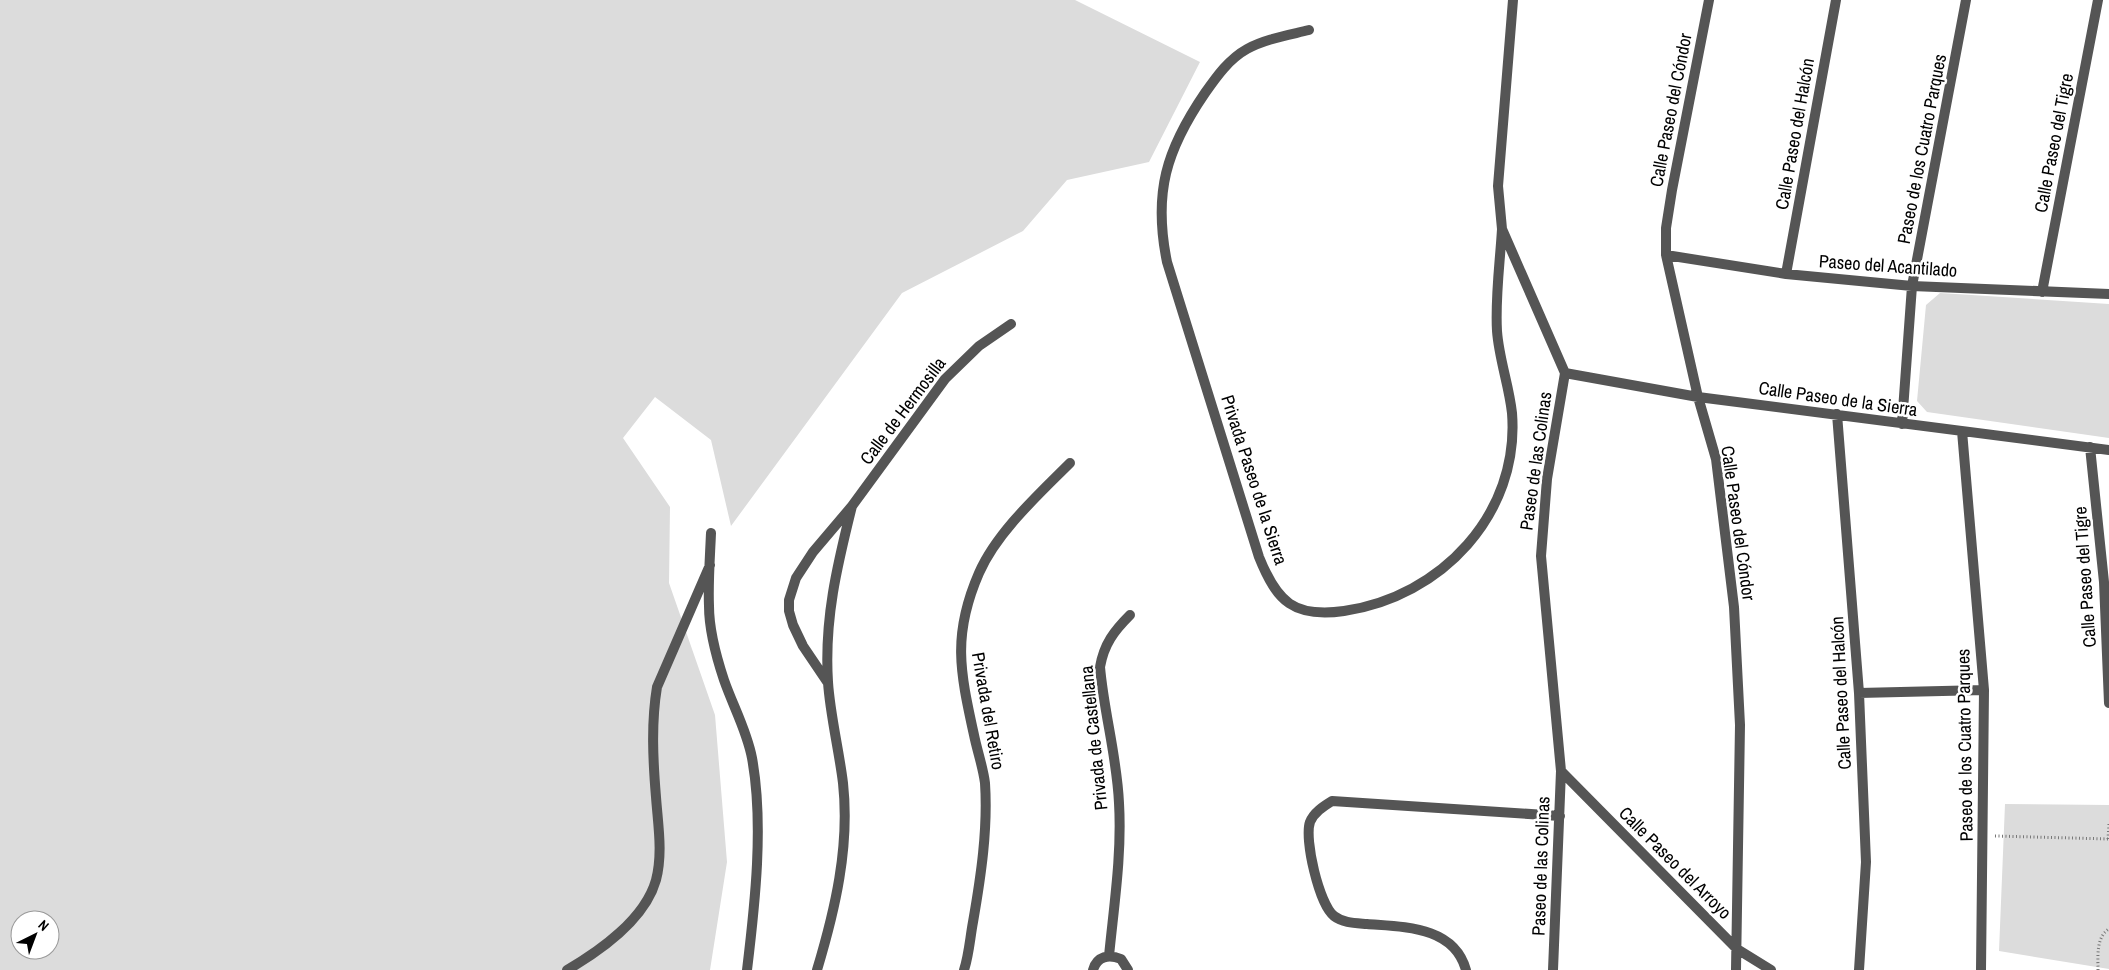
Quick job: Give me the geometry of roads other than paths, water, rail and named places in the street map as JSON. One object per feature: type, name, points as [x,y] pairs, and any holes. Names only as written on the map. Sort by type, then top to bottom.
[{"type":"street","name":"Paseo de las Colinas","points":[[1513,0],[1498,186],[1502,229],[1565,373],[1547,479],[1541,556],[1561,771],[1553,970]]},
{"type":"street","name":"Calle Paseo del Cóndor","points":[[1709,0],[1672,190],[1666,228],[1666,255],[1698,397],[1716,460],[1734,607],[1740,725],[1736,970]]},
{"type":"street","name":"Calle Paseo del Halcón","points":[[1786,274],[1836,0]]},
{"type":"street","name":"Paseo de los Cuatro Parques","points":[[1902,424],[1912,286],[1966,0]]},
{"type":"street","name":"Calle Paseo del Tigre","points":[[2042,292],[2098,0]]},
{"type":"street","name":"Privada Paseo de la Sierra","points":[[1309,30],[1248,49],[1229,62],[1217,76],[1177,139],[1166,170],[1162,199],[1162,236],[1168,262],[1259,557],[1268,578],[1282,598],[1295,607],[1307,612],[1334,612],[1360,608],[1400,596],[1434,576],[1460,554],[1476,536],[1492,512],[1504,486],[1511,449],[1512,413],[1497,331],[1502,229]]},
{"type":"street","name":"Paseo del Acantilado","points":[[1666,255],[1786,274],[1912,286],[2109,294]]},
{"type":"street","name":"Calle de Hermosilla","points":[[828,683],[803,646],[789,611],[791,590],[802,567],[852,506],[945,379],[979,346],[1011,324]]},
{"type":"street","name":"Calle Paseo de la Sierra","points":[[1565,373],[1698,397],[2109,450]]},
{"type":"street","name":"Calle Paseo del Halcón","points":[[1837,414],[1859,693],[1866,862],[1859,970]]},
{"type":"street","name":"Paseo de los Cuatro Parques","points":[[1962,431],[1984,690],[1982,970]]},
{"type":"street","name":"Calle Paseo del Tigre","points":[[2090,447],[2104,582],[2109,703]]},
{"type":"street","name":"Privada del Retiro","points":[[964,970],[981,878],[985,782],[966,697],[960,656],[961,628],[980,570],[1004,534],[1027,506],[1070,463]]},
{"type":"street","name":"Calle de Hermosilla","points":[[828,683],[830,599],[852,506]]},
{"type":"street","points":[[710,534],[708,607],[714,642],[724,680],[745,731],[752,758],[755,784],[757,836],[755,898],[747,970]]},
{"type":"street","points":[[567,970],[592,956],[640,912],[655,882],[660,849],[653,727],[657,687],[710,565]]},
{"type":"street","name":"Privada de Castellana","points":[[1109,956],[1118,871],[1120,804],[1117,772],[1100,667],[1102,652],[1110,637],[1130,615]]},
{"type":"street","points":[[817,970],[838,892],[844,835],[843,786],[828,683]]},
{"type":"street","points":[[1859,693],[1984,690]]},
{"type":"street","name":"Calle Paseo del Arroyo","points":[[1561,771],[1737,949],[1771,970]]},
{"type":"street","points":[[1466,970],[1464,960],[1451,944],[1438,936],[1419,929],[1346,922],[1334,916],[1325,906],[1309,850],[1308,832],[1311,820],[1321,807],[1332,801],[1560,816]]},
{"type":"street","points":[[1094,970],[1098,961],[1109,956],[1121,959],[1128,970]]}]
